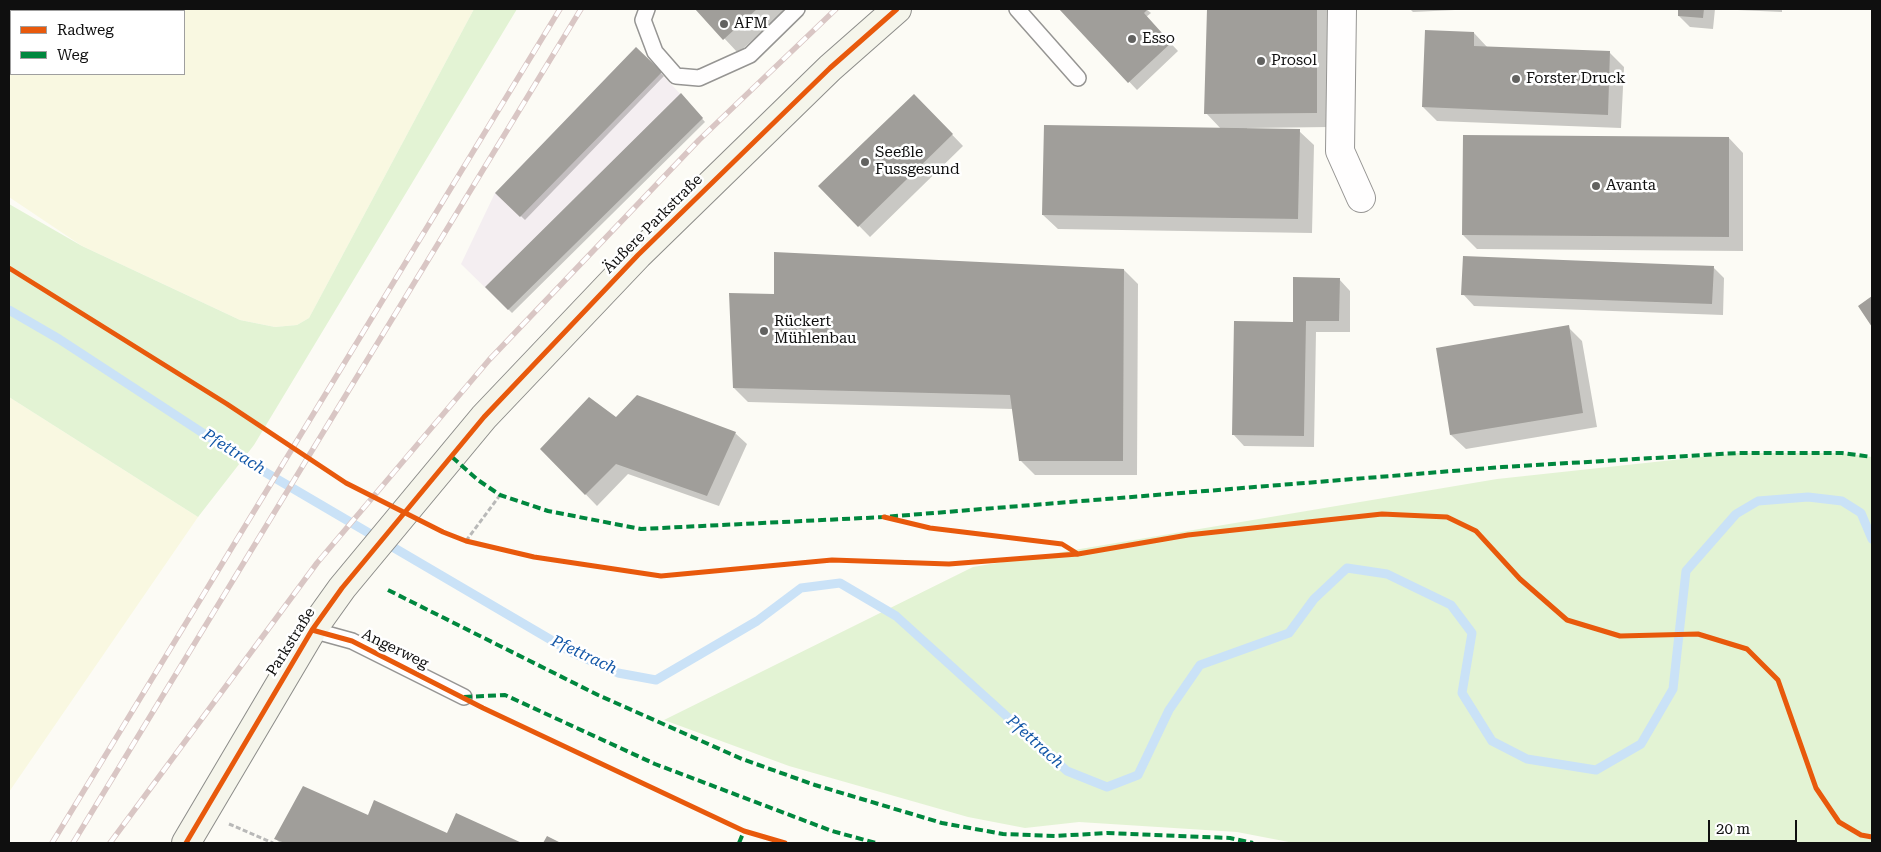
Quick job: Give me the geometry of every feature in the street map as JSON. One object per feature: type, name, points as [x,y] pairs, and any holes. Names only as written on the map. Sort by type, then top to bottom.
[{"type":"street","name":"Äußere Parkstraße","points":[[440,471],[484,417],[638,255],[830,68],[897,9]]},
{"type":"street","points":[[1342,9],[1340,151],[1361,198]]},
{"type":"street","name":"Parkstraße","points":[[186,843],[312,630],[342,588],[440,471]]},
{"type":"lane","points":[[647,9],[643,20],[656,52],[676,76],[699,78],[750,55],[797,9]]},
{"type":"lane","points":[[1017,9],[1078,78]]},
{"type":"lane","name":"Angerweg","points":[[312,630],[352,641],[464,697]]},
{"type":"path","points":[[466,541],[500,495]]},
{"type":"path","points":[[203,814],[273,843]]},
{"type":"shaded area","points":[[636,47],[703,118],[508,310],[461,264],[495,193]]},
{"type":"green space","points":[[9,9],[474,9],[309,318],[297,325],[275,327],[240,320],[82,246],[9,197]]},
{"type":"green space","points":[[474,9],[517,9],[254,445],[198,517],[9,397],[9,204],[82,246],[240,320],[275,327],[297,325],[309,318]]},
{"type":"green space","points":[[9,397],[198,517],[9,792]]},
{"type":"green space","points":[[1738,453],[1842,453],[1872,457],[1872,842],[1294,843],[1237,832],[1079,822],[1025,828],[968,817],[789,766],[664,720],[973,567],[1497,479]]},
{"type":"building","name":"AFM","points":[[695,9],[757,9],[723,40]]},
{"type":"building","points":[[1059,9],[1148,9],[1144,13],[1171,43],[1128,83]]},
{"type":"building","name":"Prosol","points":[[1207,9],[1317,9],[1317,113],[1204,114]]},
{"type":"building","points":[[1678,9],[1704,9],[1703,18],[1678,16]]},
{"type":"building","name":"Forster Druck","points":[[1425,30],[1474,32],[1474,46],[1610,51],[1608,115],[1422,107]]},
{"type":"building","points":[[636,47],[662,72],[520,217],[495,193]]},
{"type":"building","points":[[681,93],[703,118],[508,310],[485,287]]},
{"type":"building","points":[[914,94],[953,134],[858,227],[818,186]]},
{"type":"building","points":[[1044,125],[1300,129],[1298,219],[1042,215]]},
{"type":"building","name":"Avanta","points":[[1463,135],[1729,137],[1729,237],[1462,235]]},
{"type":"building","points":[[774,252],[1124,269],[1123,461],[1019,461],[1010,395],[733,388],[729,293],[774,294]]},
{"type":"building","points":[[1463,256],[1714,266],[1712,304],[1461,295]]},
{"type":"building","points":[[1293,277],[1340,278],[1339,321],[1306,321],[1304,436],[1232,435],[1234,321],[1293,322]]},
{"type":"building","points":[[1872,296],[1872,327],[1858,306]]},
{"type":"building","points":[[1569,325],[1583,413],[1450,435],[1436,348]]},
{"type":"building","points":[[637,395],[736,432],[707,496],[616,464],[585,495],[540,449],[589,397],[616,417]]},
{"type":"building","points":[[303,786],[368,815],[374,800],[447,833],[456,813],[522,843],[285,843],[274,839]]},
{"type":"building","points":[[547,836],[561,843],[543,843]]},
{"type":"waterway","name":"Pfettrach","points":[[9,310],[59,339],[241,458],[575,654],[618,673],[656,680],[757,621],[801,588],[840,583],[896,616],[1067,771],[1107,787],[1138,775],[1169,710],[1200,665],[1289,633],[1314,599],[1347,568],[1387,574],[1451,605],[1472,633],[1462,693],[1492,741],[1527,759],[1596,770],[1641,744],[1673,689],[1686,571],[1736,514],[1758,501],[1808,497],[1842,501],[1861,513],[1872,539]]},
{"type":"railway","points":[[52,843],[560,9]]},
{"type":"railway","points":[[73,843],[581,9]]},
{"type":"railway","points":[[110,843],[317,563],[489,360],[699,140],[836,9]]},
{"type":"marked path","points":[[452,457],[478,480],[500,495],[548,511],[641,529],[884,517],[1502,467],[1738,453],[1842,453],[1872,457]]},
{"type":"marked path","points":[[388,590],[598,695],[742,759],[815,785],[942,823],[1003,834],[1055,836],[1107,833],[1230,838],[1253,843]]},
{"type":"marked path","points":[[464,697],[505,695],[655,764],[832,831],[876,843]]},
{"type":"marked path","points":[[739,843],[744,831]]},
{"type":"cycle path","points":[[186,843],[312,630],[342,588],[484,417],[638,255],[830,68],[897,9]]},
{"type":"cycle path","points":[[9,268],[227,404],[346,483],[443,532],[466,541],[534,557],[661,576],[832,560],[949,564],[1078,554],[1188,535],[1382,514],[1447,517],[1476,531],[1520,579],[1567,620],[1620,636],[1698,634],[1747,649],[1778,680],[1816,788],[1839,822],[1861,835],[1872,837]]},
{"type":"cycle path","points":[[884,517],[930,528],[1062,544],[1078,554]]},
{"type":"cycle path","points":[[312,630],[352,641],[483,708],[744,831],[785,843]]},
{"type":"place","name":"AFM","points":[[724,24]]},
{"type":"place","name":"Esso","points":[[1132,39]]},
{"type":"place","name":"Prosol","points":[[1261,61]]},
{"type":"place","name":"Forster Druck","points":[[1516,79]]},
{"type":"place","name":"Seeßle Fussgesund","points":[[865,162]]},
{"type":"place","name":"Avanta","points":[[1596,186]]},
{"type":"place","name":"Rückert Mühlenbau","points":[[764,331]]}]
